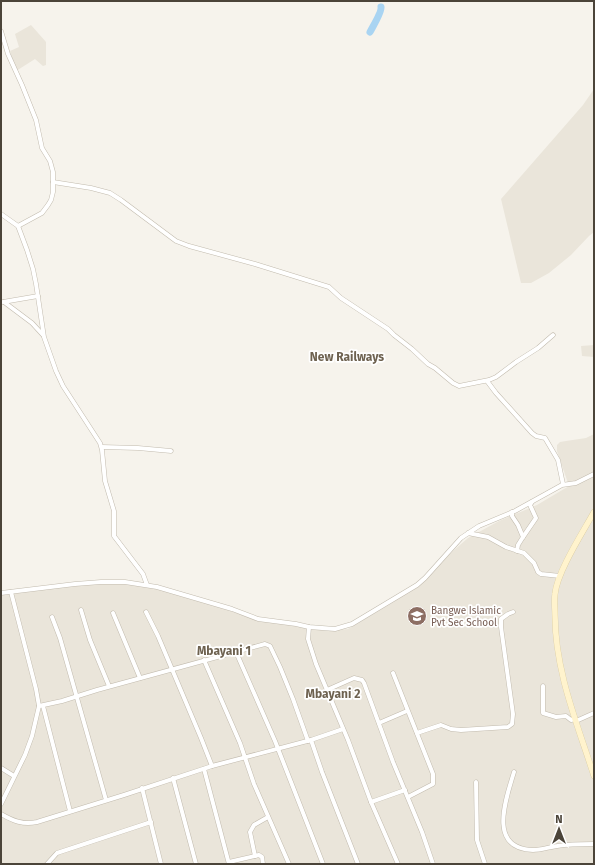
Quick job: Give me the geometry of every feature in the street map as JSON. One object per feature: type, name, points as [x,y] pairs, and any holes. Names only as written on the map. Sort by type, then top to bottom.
[{"type":"street","points":[[1,31],[8,54],[36,120],[44,152],[52,165],[53,182],[51,200],[46,209],[31,220],[18,226]]},
{"type":"street","points":[[53,182],[91,188],[110,193],[176,240],[189,246],[329,287],[341,298],[388,329],[428,364],[459,386],[487,381],[496,377],[538,348],[553,335]]},
{"type":"street","points":[[1,214],[18,226],[33,269],[44,337],[59,378],[98,437],[102,447],[105,481],[114,511],[114,536],[143,574],[147,585]]},
{"type":"street","points":[[2,302],[38,296]]},
{"type":"street","points":[[2,302],[32,323],[44,337]]},
{"type":"street","points":[[487,381],[532,433],[536,436],[545,438],[558,460],[563,484]]},
{"type":"street","points":[[102,447],[171,451]]},
{"type":"street","points":[[1,593],[59,585],[125,582],[147,585],[232,609],[258,619],[309,627],[335,629],[345,627],[422,582],[458,541],[468,533],[532,502],[563,484],[576,483],[594,474]]},
{"type":"street","points":[[517,551],[518,545],[536,518],[530,505],[532,502]]},
{"type":"street","points":[[512,512],[512,516],[523,537]]},
{"type":"street","points":[[594,512],[560,576],[555,593],[555,636],[557,654],[575,720],[594,776]]},
{"type":"street","points":[[468,533],[488,537],[506,547],[524,553],[531,559],[541,574],[560,576]]},
{"type":"street","points":[[11,592],[70,811]]},
{"type":"street","points":[[81,610],[90,640],[109,686]]},
{"type":"street","points":[[146,612],[196,724],[212,766]]},
{"type":"street","points":[[417,734],[439,725],[457,730],[467,730],[504,727],[512,724],[514,714],[508,670],[502,642],[501,619],[513,612]]},
{"type":"street","points":[[113,613],[140,678]]},
{"type":"street","points":[[52,617],[60,638],[106,800]]},
{"type":"street","points":[[309,627],[308,636],[310,646],[371,802],[398,864]]},
{"type":"street","points":[[41,706],[262,644],[268,644],[293,698],[358,864]]},
{"type":"street","points":[[236,652],[278,749],[323,864]]},
{"type":"street","points":[[204,660],[245,757],[254,784],[289,864]]},
{"type":"street","points":[[393,673],[407,711],[433,770],[432,784],[429,787],[408,797]]},
{"type":"street","points":[[327,690],[354,678],[362,680],[422,832],[433,864]]},
{"type":"street","points":[[543,686],[543,713],[556,717],[566,716],[571,720],[594,713]]},
{"type":"street","points":[[1,804],[25,755],[41,706]]},
{"type":"street","points":[[379,723],[407,711]]},
{"type":"street","points":[[1,814],[16,822],[25,824],[37,822],[212,766],[310,740],[343,729]]},
{"type":"street","points":[[1,768],[14,776]]},
{"type":"street","points":[[204,769],[229,863],[255,856],[261,856],[263,864]]},
{"type":"street","points":[[514,772],[504,810],[505,834],[510,842],[531,850],[559,846],[594,844]]},
{"type":"street","points":[[173,778],[196,864]]},
{"type":"street","points":[[476,782],[477,840],[485,864]]},
{"type":"street","points":[[142,788],[160,864]]},
{"type":"street","points":[[371,802],[405,790]]},
{"type":"street","points":[[255,856],[250,832],[254,825],[268,817]]},
{"type":"street","points":[[47,864],[57,853],[61,851],[151,822]]},
{"type":"shaded area","points":[[31,25],[46,42],[46,65],[43,66],[35,59],[16,71],[10,51],[19,47],[15,34]]},
{"type":"shaded area","points":[[594,89],[594,232],[571,255],[549,273],[531,283],[521,283],[501,199],[583,105]]},
{"type":"shaded area","points":[[594,345],[594,357],[582,356],[581,346]]},
{"type":"shaded area","points":[[594,434],[594,864],[1,864],[1,595],[99,582],[131,584],[174,592],[257,620],[327,631],[348,629],[392,603],[423,582],[468,538],[499,521],[537,505],[569,486],[557,451],[557,445],[560,442],[586,438]]},
{"type":"waterway","points":[[370,32],[379,16],[381,7]]},
{"type":"place","name":"Bangwe Islamic Pvt Sec School","points":[[417,616]]},
{"type":"district","name":"New Railways","points":[[347,357]]},
{"type":"district","name":"Mbayani 1","points":[[224,651]]},
{"type":"district","name":"Mbayani 2","points":[[333,694]]}]
